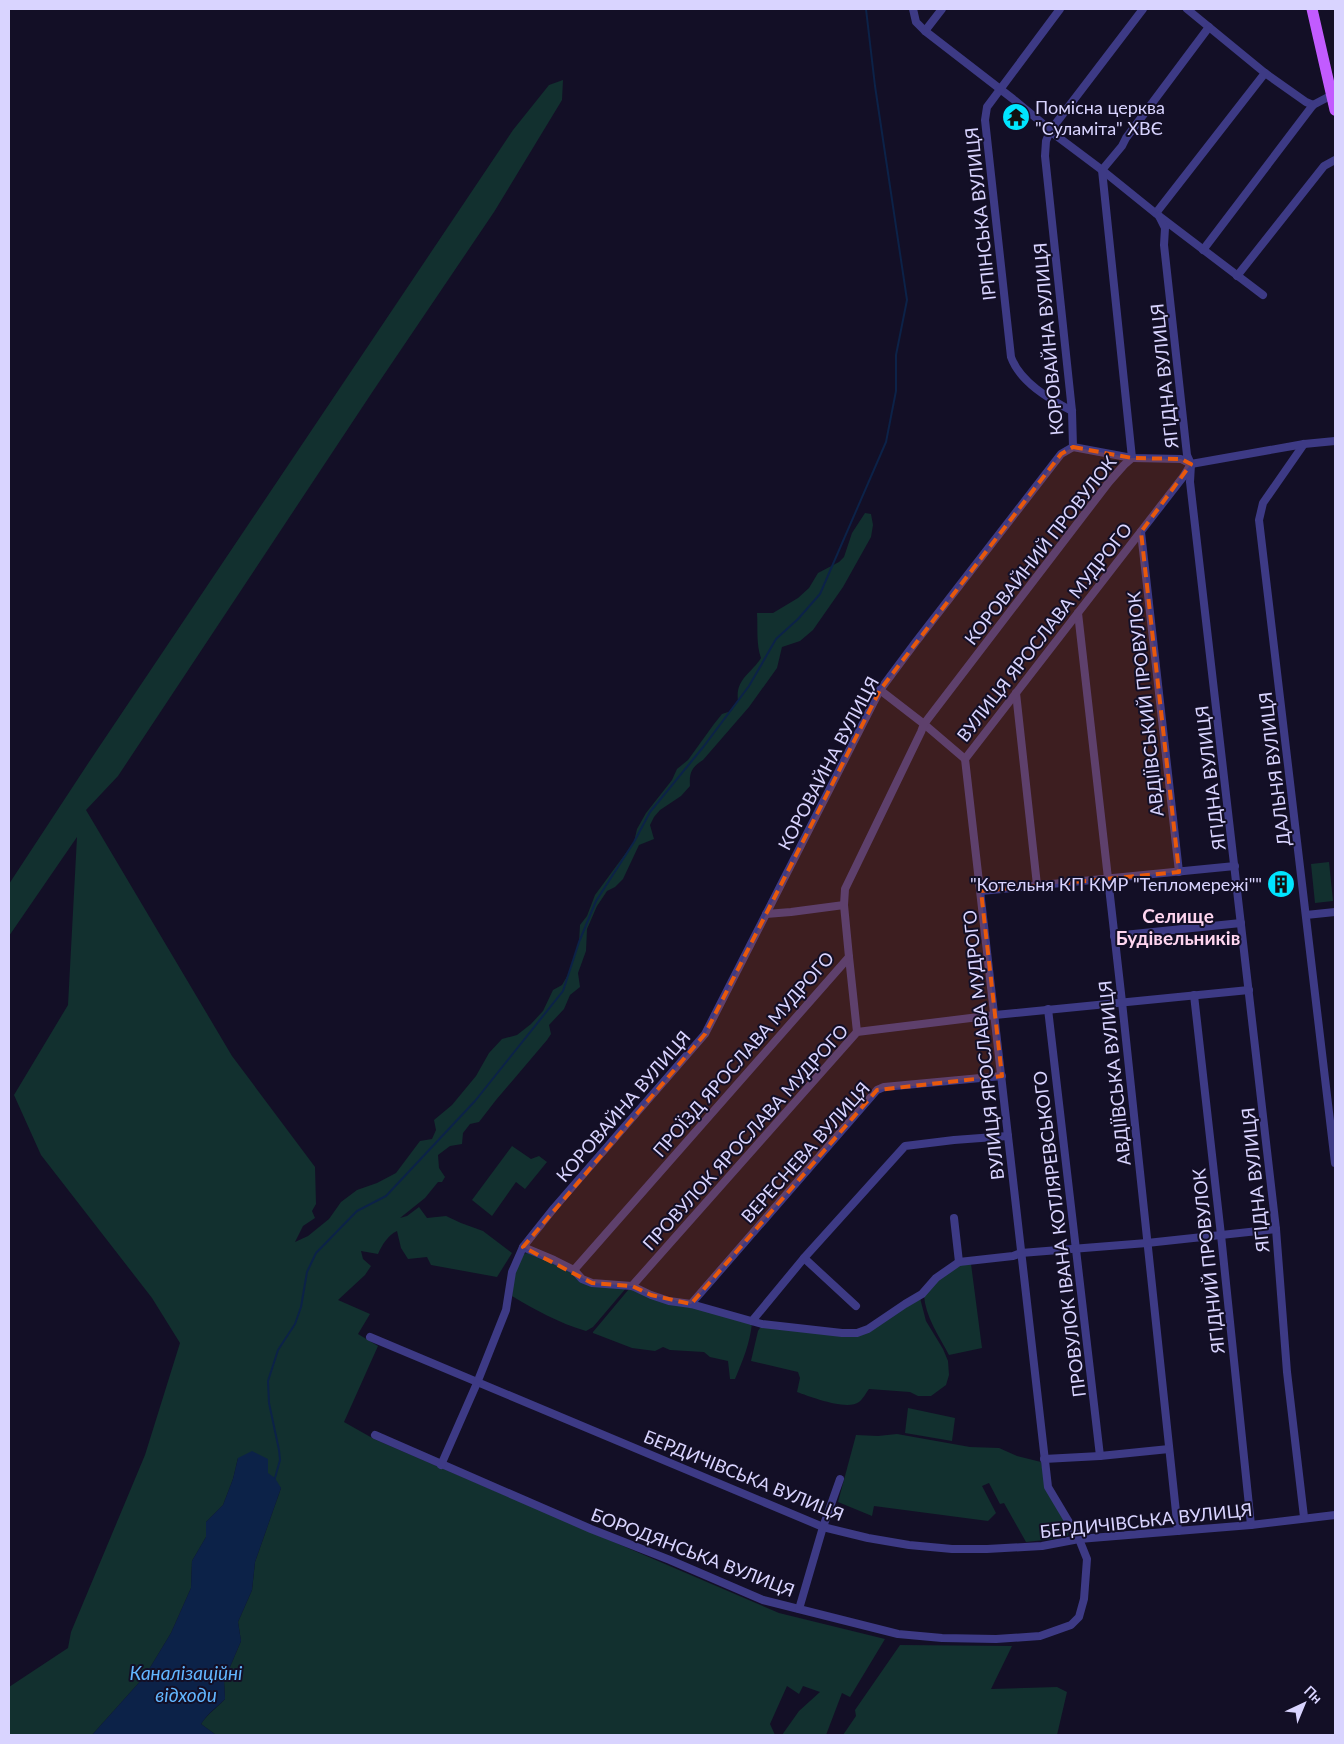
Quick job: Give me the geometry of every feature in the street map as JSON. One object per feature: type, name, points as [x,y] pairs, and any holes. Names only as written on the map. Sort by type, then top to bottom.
[{"type":"main road","points":[[1312,9],[1335,110]]},
{"type":"street","points":[[912,9],[916,22],[925,31],[1042,122],[1050,131],[1263,295]]},
{"type":"street","points":[[925,31],[942,9]]},
{"type":"street","name":"ІРПІНСЬКА ВУЛИЦЯ","points":[[1060,9],[1000,89],[988,107],[985,120],[1011,357],[1014,366],[1035,387],[1055,403],[1072,411]]},
{"type":"street","name":"КОРОВАЙНА ВУЛИЦЯ","points":[[441,1465],[477,1384],[506,1310],[510,1297],[512,1272],[523,1247],[554,1208],[705,1034],[880,690],[1061,454],[1073,448],[1072,411],[1045,156],[1046,141],[1050,131],[1143,9]]},
{"type":"street","points":[[1187,9],[1265,73],[1313,105]]},
{"type":"street","points":[[1102,170],[1122,146],[1209,27]]},
{"type":"street","points":[[1158,215],[1265,73]]},
{"type":"street","points":[[1203,250],[1313,105],[1332,95]]},
{"type":"street","points":[[1237,276],[1324,166],[1335,160]]},
{"type":"street","name":"КОРОВАЙНИЙ ПРОВУЛОК","points":[[924,724],[1109,482],[1132,458],[1102,170]]},
{"type":"street","name":"ЯГІДНА ВУЛИЦЯ","points":[[1158,215],[1165,228],[1164,245],[1187,455],[1191,464],[1190,482],[1276,1229],[1287,1372],[1304,1518]]},
{"type":"street","points":[[1073,448],[1132,458],[1181,459],[1191,464],[1304,444],[1335,441]]},
{"type":"street","name":"ДАЛЬНЯ ВУЛИЦЯ","points":[[1304,444],[1263,503],[1259,520],[1335,1163]]},
{"type":"street","name":"ВУЛИЦЯ ЯРОСЛАВА МУДРОГО","points":[[1079,1540],[1048,1487],[965,759],[1141,532],[1191,464]]},
{"type":"street","name":"АВДІЇВСЬКИЙ ПРОВУЛОК","points":[[1141,532],[1179,872]]},
{"type":"street","name":"АВДІЇВСЬКА ВУЛИЦЯ","points":[[1078,613],[1122,1002],[1178,1531]]},
{"type":"street","points":[[880,690],[965,759]]},
{"type":"street","points":[[1016,693],[1037,885]]},
{"type":"street","name":"ПРОЇЗД ЯРОСЛАВА МУДРОГО","points":[[574,1270],[848,956],[844,905],[845,889],[922,732],[924,724]]},
{"type":"street","points":[[981,891],[1235,866]]},
{"type":"street","points":[[766,914],[844,905]]},
{"type":"street","points":[[1306,915],[1335,912]]},
{"type":"street","points":[[1114,936],[1241,923]]},
{"type":"street","points":[[848,956],[857,1032]]},
{"type":"street","name":"ПРОВУЛОК ЯРОСЛАВА МУДРОГО","points":[[632,1286],[857,1032],[1048,1009],[1249,990]]},
{"type":"street","name":"ЯГІДНИЙ ПРОВУЛОК","points":[[1194,995],[1251,1525]]},
{"type":"street","name":"ПРОВУЛОК ІВАНА КОТЛЯРЕВСЬКОГО","points":[[1048,1009],[1100,1456]]},
{"type":"street","name":"ВЕРЕСНЕВА ВУЛИЦЯ","points":[[691,1304],[877,1090],[884,1087],[1002,1076]]},
{"type":"street","points":[[752,1320],[804,1258],[905,1146],[1008,1136]]},
{"type":"street","points":[[954,1218],[959,1262]]},
{"type":"street","points":[[523,1247],[574,1270],[582,1279],[592,1283],[632,1286],[669,1301],[691,1304],[762,1324],[857,1333],[868,1329],[922,1294],[936,1278],[959,1262],[1013,1256],[1021,1253],[1077,1250],[1276,1229]]},
{"type":"street","points":[[804,1258],[856,1306]]},
{"type":"street","name":"БЕРДИЧІВСЬКА ВУЛИЦЯ","points":[[370,1338],[823,1527],[909,1545],[952,1549],[1042,1546],[1079,1540],[1251,1525],[1335,1514]]},
{"type":"street","name":"БОРОДЯНСЬКА ВУЛИЦЯ","points":[[375,1436],[763,1600],[898,1634],[942,1638],[996,1639],[1040,1636],[1071,1625],[1079,1617],[1082,1610],[1087,1559],[1079,1540]]},
{"type":"street","points":[[1044,1459],[1169,1449]]},
{"type":"street","points":[[799,1610],[823,1527],[840,1479]]},
{"type":"highlighted area","points":[[1073,447],[1132,458],[1181,459],[1191,464],[1141,532],[1179,872],[981,891],[1002,1076],[877,1090],[691,1304],[651,1295],[632,1286],[592,1283],[523,1247],[705,1034],[880,690],[1061,454]]},
{"type":"green space","points":[[563,80],[562,100],[494,212],[118,776],[86,810],[232,1056],[315,1167],[316,1204],[312,1211],[315,1218],[303,1226],[295,1242],[308,1236],[329,1219],[341,1202],[357,1190],[377,1183],[396,1173],[420,1141],[432,1139],[436,1130],[434,1120],[452,1105],[476,1076],[489,1053],[502,1039],[517,1035],[543,1011],[553,990],[562,985],[569,973],[579,942],[580,925],[587,916],[595,895],[634,842],[637,829],[646,813],[672,780],[677,769],[688,760],[722,714],[731,711],[738,701],[741,682],[761,658],[758,642],[757,613],[773,613],[798,598],[809,588],[818,573],[839,562],[844,557],[852,533],[865,513],[871,514],[873,525],[871,537],[843,587],[813,630],[800,641],[782,647],[777,668],[749,707],[703,760],[696,765],[691,773],[690,786],[681,796],[660,810],[654,817],[650,825],[654,839],[639,845],[623,879],[615,887],[607,891],[597,906],[587,929],[586,951],[578,973],[580,987],[570,995],[564,1009],[549,1025],[551,1034],[547,1040],[479,1122],[470,1124],[463,1133],[462,1144],[450,1146],[438,1155],[439,1168],[445,1177],[442,1182],[438,1182],[425,1198],[400,1218],[407,1216],[419,1207],[427,1218],[446,1216],[483,1231],[512,1253],[497,1277],[431,1265],[427,1257],[408,1259],[401,1248],[397,1231],[381,1247],[378,1254],[361,1251],[363,1259],[371,1266],[365,1275],[338,1300],[370,1314],[358,1334],[378,1346],[344,1422],[374,1439],[779,1613],[885,1639],[850,1697],[842,1693],[826,1735],[782,1735],[799,1711],[820,1692],[803,1686],[799,1694],[787,1686],[770,1724],[775,1735],[216,1735],[201,1724],[225,1699],[224,1681],[241,1641],[238,1622],[252,1590],[255,1562],[281,1488],[238,1458],[233,1479],[223,1505],[206,1522],[206,1537],[192,1561],[191,1588],[171,1633],[145,1676],[92,1735],[9,1735],[9,1687],[68,1648],[71,1632],[145,1455],[180,1343],[152,1298],[41,1155],[14,1095],[68,1005],[77,837],[9,936],[9,884],[513,130],[549,85]]},
{"type":"green space","points":[[1329,862],[1333,901],[1315,903],[1311,864]]},
{"type":"green space","points":[[512,1146],[531,1159],[539,1156],[547,1162],[525,1189],[516,1182],[492,1216],[472,1200]]},
{"type":"green space","points":[[527,1253],[565,1268],[582,1281],[627,1287],[593,1327],[586,1331],[576,1328],[547,1316],[512,1296],[514,1273],[523,1254]]},
{"type":"green space","points":[[971,1264],[982,1348],[949,1355],[927,1311],[924,1295],[937,1280],[959,1265]]},
{"type":"green space","points":[[629,1289],[752,1323],[748,1344],[735,1379],[730,1379],[728,1361],[710,1357],[704,1352],[670,1350],[663,1347],[655,1351],[632,1348],[593,1333]]},
{"type":"green space","points":[[920,1298],[926,1321],[948,1361],[949,1375],[946,1385],[931,1396],[918,1396],[910,1392],[869,1389],[859,1402],[846,1405],[838,1404],[797,1392],[800,1378],[798,1372],[751,1361],[758,1331],[762,1325],[852,1335]]},
{"type":"green space","points":[[908,1408],[955,1418],[952,1441],[905,1433]]},
{"type":"green space","points":[[897,1434],[970,1447],[999,1448],[1017,1456],[1041,1462],[1046,1488],[1069,1529],[1068,1536],[1026,1542],[1004,1503],[1000,1504],[989,1483],[982,1486],[996,1513],[988,1521],[874,1506],[872,1516],[838,1502],[856,1435],[878,1436]]},
{"type":"green space","points":[[900,1645],[1012,1646],[991,1689],[1057,1687],[1067,1692],[1057,1735],[843,1735],[856,1716],[855,1710]]},
{"type":"water","name":"Каналізаційні відходи","points":[[252,1451],[268,1459],[268,1473],[275,1478],[281,1488],[255,1562],[252,1590],[238,1622],[241,1641],[224,1681],[225,1699],[201,1724],[216,1735],[92,1735],[145,1676],[171,1633],[191,1588],[192,1561],[206,1537],[206,1522],[223,1505],[233,1479],[238,1458]]},
{"type":"waterway","points":[[275,1478],[280,1460],[269,1403],[268,1381],[278,1350],[295,1324],[301,1307],[307,1272],[316,1253],[357,1211],[386,1196],[475,1101],[563,991],[579,942],[596,901],[634,842],[650,812],[704,746],[749,686],[776,639],[798,619],[820,594],[886,442],[896,391],[896,355],[907,300],[875,86],[866,9]]},
{"type":"place","name":"Помісна церква \"Суламіта\" ХВЄ","points":[[1016,117]]},
{"type":"place","name":"\"Котельня КП КМР \"Тепломережi\"\"","points":[[1281,884]]},
{"type":"district","name":"Селище Будівельників","points":[[1178,926]]}]
